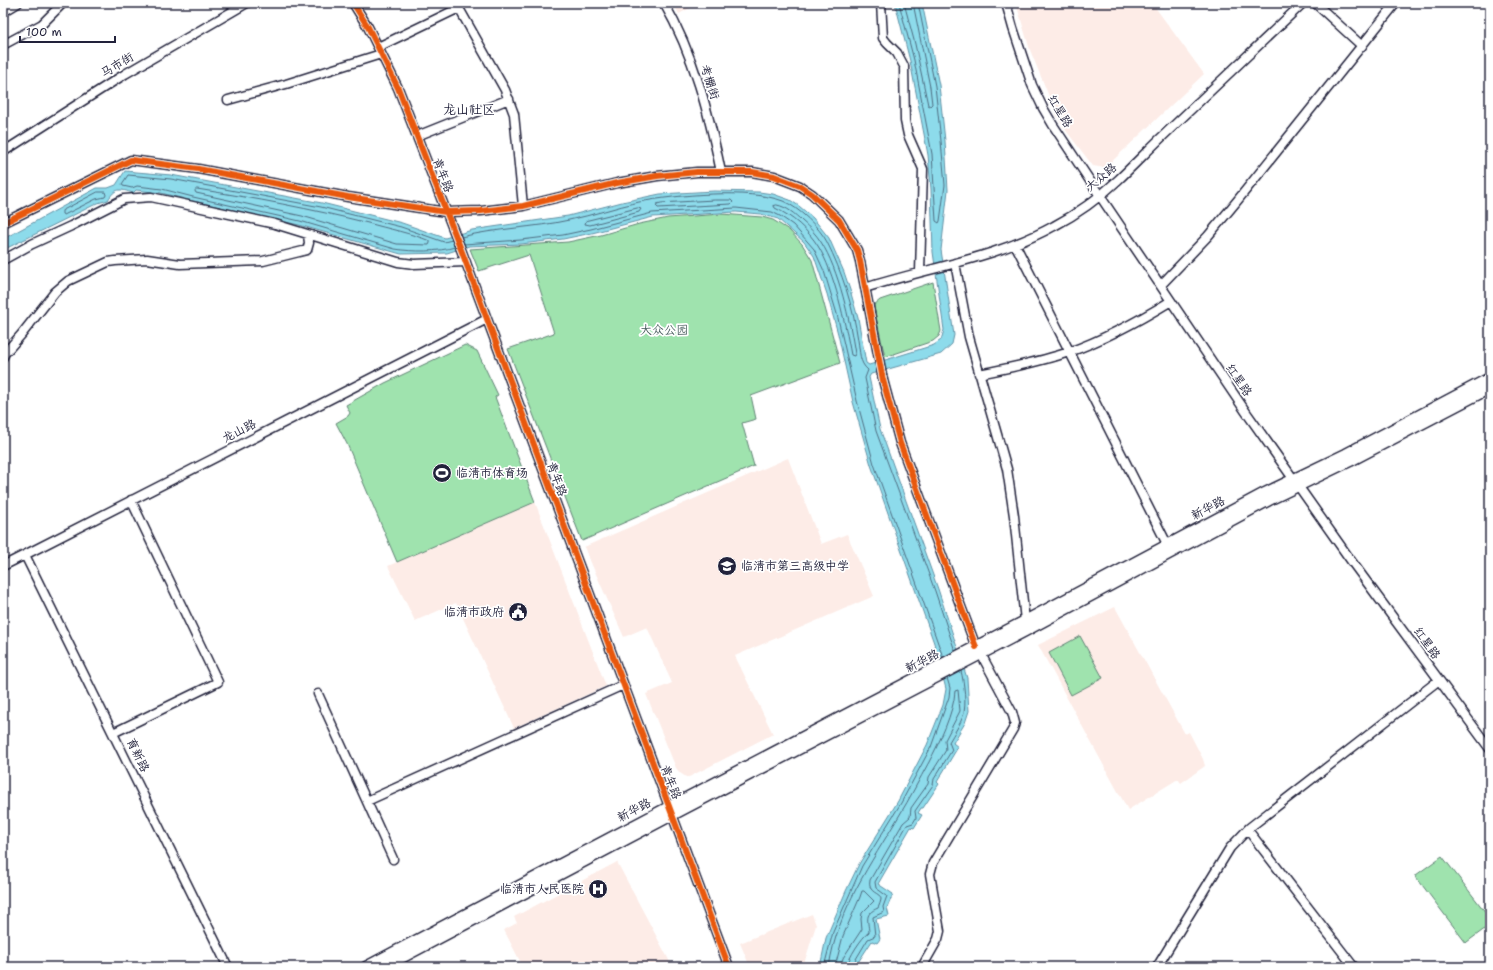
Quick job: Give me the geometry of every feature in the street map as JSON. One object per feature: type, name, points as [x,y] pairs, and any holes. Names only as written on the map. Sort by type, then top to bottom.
[{"type":"main road","name":"新华路","points":[[366,967],[1269,500],[1296,482],[1346,454],[1490,378]]},
{"type":"main road","name":"新华路","points":[[975,653],[1025,621],[1167,544],[1296,482],[1357,457],[1490,388]]},
{"type":"main road","name":"新华路","points":[[384,967],[670,811]]},
{"type":"street","points":[[3,12],[18,3]]},
{"type":"street","points":[[3,45],[42,24],[63,3]]},
{"type":"street","name":"马市街","points":[[3,152],[125,74],[247,3]]},
{"type":"street","name":"青年路","points":[[353,3],[380,50],[398,88],[417,136],[466,262],[729,967]]},
{"type":"street","name":"考棚街","points":[[664,3],[676,23],[688,50],[710,121],[721,172]]},
{"type":"street","points":[[881,3],[883,38],[897,53],[904,66],[905,121],[908,135],[923,169],[920,272]]},
{"type":"street","name":"红星路","points":[[1006,3],[1032,85],[1040,103],[1100,196],[1352,562],[1490,749]]},
{"type":"street","name":"大众路","points":[[865,288],[955,263],[1015,244],[1054,226],[1100,196],[1118,180],[1162,136],[1303,3]]},
{"type":"street","points":[[1315,3],[1362,46]]},
{"type":"street","points":[[1161,285],[1208,236],[1396,3]]},
{"type":"street","points":[[228,100],[286,84],[380,50],[458,6],[509,99],[514,114],[524,206]]},
{"type":"street","points":[[417,136],[509,99]]},
{"type":"street","points":[[3,223],[130,160],[198,169],[348,197],[446,212],[481,211],[524,206],[638,178],[697,172],[752,172],[774,176],[800,186],[812,194],[831,212],[846,231],[857,250],[883,380],[900,443],[975,653],[1012,712],[1015,723],[1013,729],[933,863],[930,874],[940,931],[938,939],[922,967]]},
{"type":"street","points":[[3,260],[32,244],[124,199],[151,197],[274,224],[398,262],[414,264],[466,262]]},
{"type":"street","points":[[3,357],[55,292],[68,281],[108,262],[147,259],[180,264],[263,261],[306,250],[309,243],[308,235]]},
{"type":"street","points":[[1015,244],[1167,544]]},
{"type":"street","points":[[955,263],[969,337],[1007,469],[1014,516],[1025,621]]},
{"type":"street","points":[[980,374],[1070,352],[1148,315],[1171,301]]},
{"type":"street","name":"龙山路","points":[[3,566],[487,320]]},
{"type":"street","points":[[113,732],[218,682],[131,500]]},
{"type":"street","name":"育新路","points":[[25,555],[228,967]]},
{"type":"street","points":[[1164,967],[1234,851],[1251,834],[1440,682]]},
{"type":"street","points":[[1157,967],[1230,848],[1239,838],[1279,805],[1440,682]]},
{"type":"street","points":[[367,801],[623,685]]},
{"type":"street","points":[[318,694],[393,859]]},
{"type":"street","points":[[1251,834],[1354,967]]},
{"type":"shaded area","points":[[673,3],[699,3],[679,14]]},
{"type":"shaded area","points":[[1016,3],[1152,3],[1204,74],[1105,168],[1093,166],[1064,128],[1057,116],[1030,50]]},
{"type":"shaded area","name":"临清市第三高级中学","points":[[788,458],[821,544],[847,534],[874,596],[735,656],[773,734],[689,777],[686,777],[676,768],[646,694],[672,683],[647,627],[624,637],[584,547]]},
{"type":"shaded area","name":"临清市政府","points":[[535,502],[606,686],[514,728],[456,603],[415,621],[388,566]]},
{"type":"shaded area","points":[[1115,607],[1185,734],[1189,732],[1205,766],[1181,783],[1178,779],[1128,810],[1038,645]]},
{"type":"shaded area","name":"临清市人民医院","points":[[617,862],[670,962],[665,965],[666,967],[523,967],[504,930],[517,923],[514,917]]},
{"type":"shaded area","points":[[812,914],[816,925],[803,967],[750,967],[740,943]]},
{"type":"green space","name":"大众公园","points":[[721,214],[762,217],[773,220],[789,230],[802,244],[812,260],[840,363],[751,396],[756,419],[742,423],[754,466],[582,541],[508,349],[554,333],[529,255],[479,271],[470,249],[568,242],[668,218]]},
{"type":"green space","points":[[933,282],[941,331],[939,336],[933,341],[885,357],[874,305],[880,300]]},
{"type":"green space","name":"临清市体育场","points":[[465,345],[477,351],[498,395],[495,397],[535,502],[397,562],[347,444],[336,423],[348,416],[350,413],[346,405],[385,383]]},
{"type":"green space","points":[[1080,636],[1103,678],[1071,695],[1049,653]]},
{"type":"green space","points":[[1442,856],[1490,918],[1490,925],[1466,943],[1416,877],[1416,875]]},
{"type":"water","points":[[895,3],[922,3],[939,85],[948,190],[941,250],[954,335],[952,344],[941,354],[871,374],[869,377],[880,429],[938,589],[967,678],[969,711],[965,723],[953,743],[958,747],[937,782],[939,784],[923,808],[921,808],[918,813],[922,815],[914,828],[911,827],[878,884],[893,894],[887,908],[889,916],[876,919],[880,939],[877,943],[872,941],[855,967],[820,967],[826,938],[846,891],[859,864],[898,801],[927,745],[943,705],[946,689],[934,643],[871,465],[853,402],[838,334],[827,294],[814,256],[804,242],[778,219],[761,214],[736,212],[653,217],[563,239],[521,244],[469,246],[447,253],[401,254],[299,225],[161,193],[136,190],[133,193],[121,190],[116,191],[108,200],[98,203],[3,250],[3,239],[97,188],[108,188],[116,185],[125,171],[171,175],[322,203],[402,223],[445,238],[472,230],[568,216],[660,194],[714,191],[759,192],[773,194],[790,200],[799,206],[813,218],[829,238],[850,290],[858,318],[866,363],[869,365],[934,345],[941,340],[944,330],[933,252],[931,189],[928,155],[910,61]]},
{"type":"cycle path","points":[[353,3],[368,27],[398,88],[462,252],[729,967]]},
{"type":"cycle path","points":[[3,223],[131,160],[198,169],[348,197],[446,212],[481,211],[523,206],[617,183],[657,176],[697,172],[752,172],[774,176],[800,186],[812,194],[839,220],[857,250],[883,380],[900,443],[976,647]]},
{"type":"place","name":"临清市体育场","points":[[442,473]]},
{"type":"place","name":"临清市第三高级中学","points":[[727,566]]},
{"type":"place","name":"临清市政府","points":[[518,612]]},
{"type":"place","name":"临清市人民医院","points":[[598,889]]},
{"type":"district","name":"龙山社区","points":[[469,109]]}]
